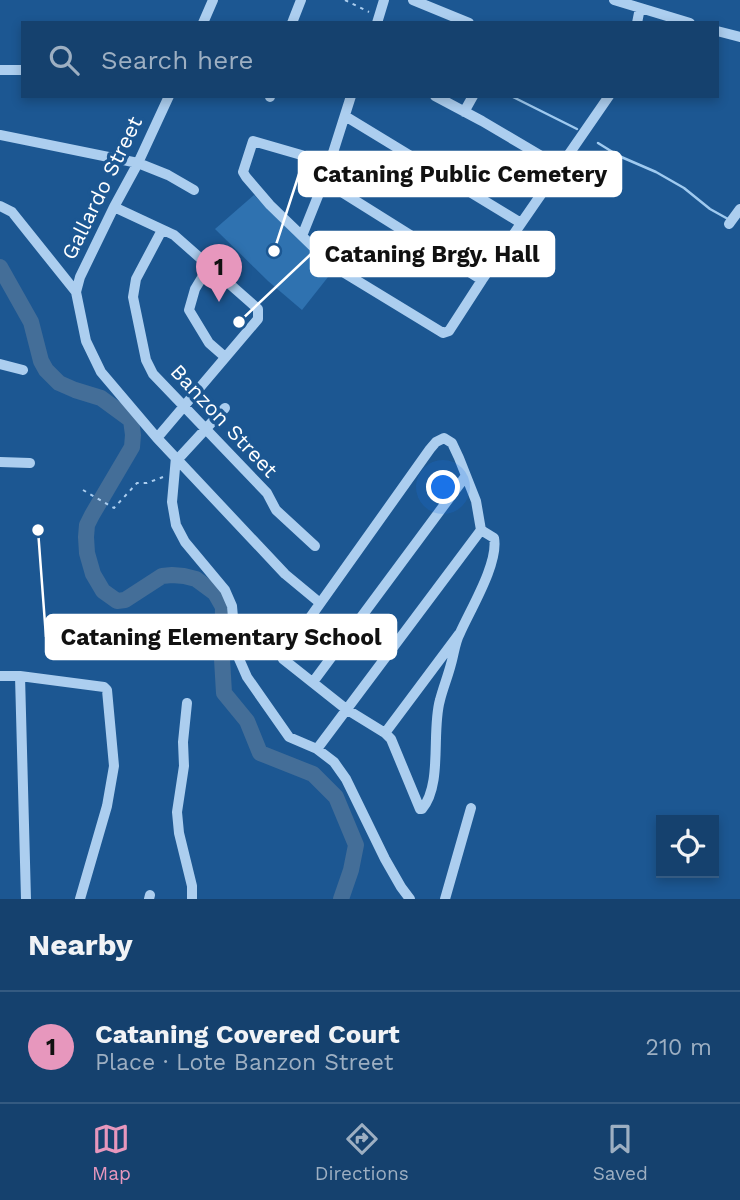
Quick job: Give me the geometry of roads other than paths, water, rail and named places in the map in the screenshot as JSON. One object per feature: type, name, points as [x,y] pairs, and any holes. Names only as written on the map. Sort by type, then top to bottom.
[{"type":"street","points":[[204,21],[214,0]]},
{"type":"street","points":[[293,21],[301,0]]},
{"type":"street","points":[[378,20],[384,0]]},
{"type":"street","points":[[413,0],[463,21]]},
{"type":"street","points":[[621,1],[683,21]]},
{"type":"street","points":[[637,21],[640,8]]},
{"type":"street","points":[[719,32],[740,37]]},
{"type":"street","points":[[0,70],[21,70]]},
{"type":"street","name":"Gallardo Street","points":[[168,98],[80,277],[76,292],[86,341],[101,372],[157,439],[285,574],[320,603]]},
{"type":"street","points":[[302,236],[324,181],[350,98]]},
{"type":"street","points":[[439,98],[560,167]]},
{"type":"street","points":[[464,112],[472,98]]},
{"type":"street","points":[[329,163],[253,141],[243,172],[270,205],[332,267],[443,333],[449,331],[608,98]]},
{"type":"street","points":[[345,116],[521,223]]},
{"type":"street","points":[[0,135],[138,163],[168,175],[194,190]]},
{"type":"street","points":[[324,181],[482,280]]},
{"type":"street","points":[[0,206],[12,212],[76,292]]},
{"type":"street","points":[[114,207],[174,235],[258,309],[258,319],[157,439]]},
{"type":"street","points":[[729,223],[740,209]]},
{"type":"street","name":"Banzon Street","points":[[162,230],[136,279],[133,297],[146,360],[153,373],[183,406],[267,493],[276,510],[315,546]]},
{"type":"street","points":[[209,266],[195,289],[189,310],[209,343],[225,357]]},
{"type":"street","points":[[0,364],[23,370]]},
{"type":"street","points":[[225,408],[177,458],[172,502],[176,524],[185,542],[225,590],[232,606],[236,652],[247,677],[285,734],[317,749],[334,762],[346,779],[385,859],[410,899]]},
{"type":"street","points":[[317,749],[346,709],[481,530],[476,501],[452,443],[444,438],[436,442],[282,656],[284,662],[346,709],[391,739],[420,809],[427,802],[433,778],[435,725],[439,701],[459,634]]},
{"type":"street","points":[[0,462],[30,463]]},
{"type":"street","points":[[313,682],[465,477]]},
{"type":"street","points":[[385,733],[459,634],[478,597],[495,545],[494,538],[481,530]]},
{"type":"street","points":[[0,676],[20,676],[106,688],[114,766],[107,806],[80,899]]},
{"type":"street","points":[[20,676],[26,899]]},
{"type":"street","points":[[187,703],[183,742],[184,766],[177,813],[192,886],[192,899]]},
{"type":"street","points":[[445,899],[471,807]]},
{"type":"waterway","points":[[515,98],[577,129]]},
{"type":"waterway","points":[[598,143],[684,188],[710,209],[728,219]]},
{"type":"waterway","points":[[0,267],[31,322],[46,370],[59,383],[101,398],[131,420],[132,447],[87,525],[87,553],[93,574],[103,591],[117,601],[125,600],[162,576],[172,575],[196,579],[215,593],[223,607],[224,693],[247,721],[260,753],[313,774],[336,797],[356,845],[341,899]]},
{"type":"place","name":"Cataning Public Cemetery","points":[[274,251]]},
{"type":"place","name":"Cataning Covered Court","points":[[219,302]]},
{"type":"place","name":"Cataning Brgy. Hall","points":[[239,322]]},
{"type":"place","name":"Cataning Elementary School","points":[[38,530]]}]
